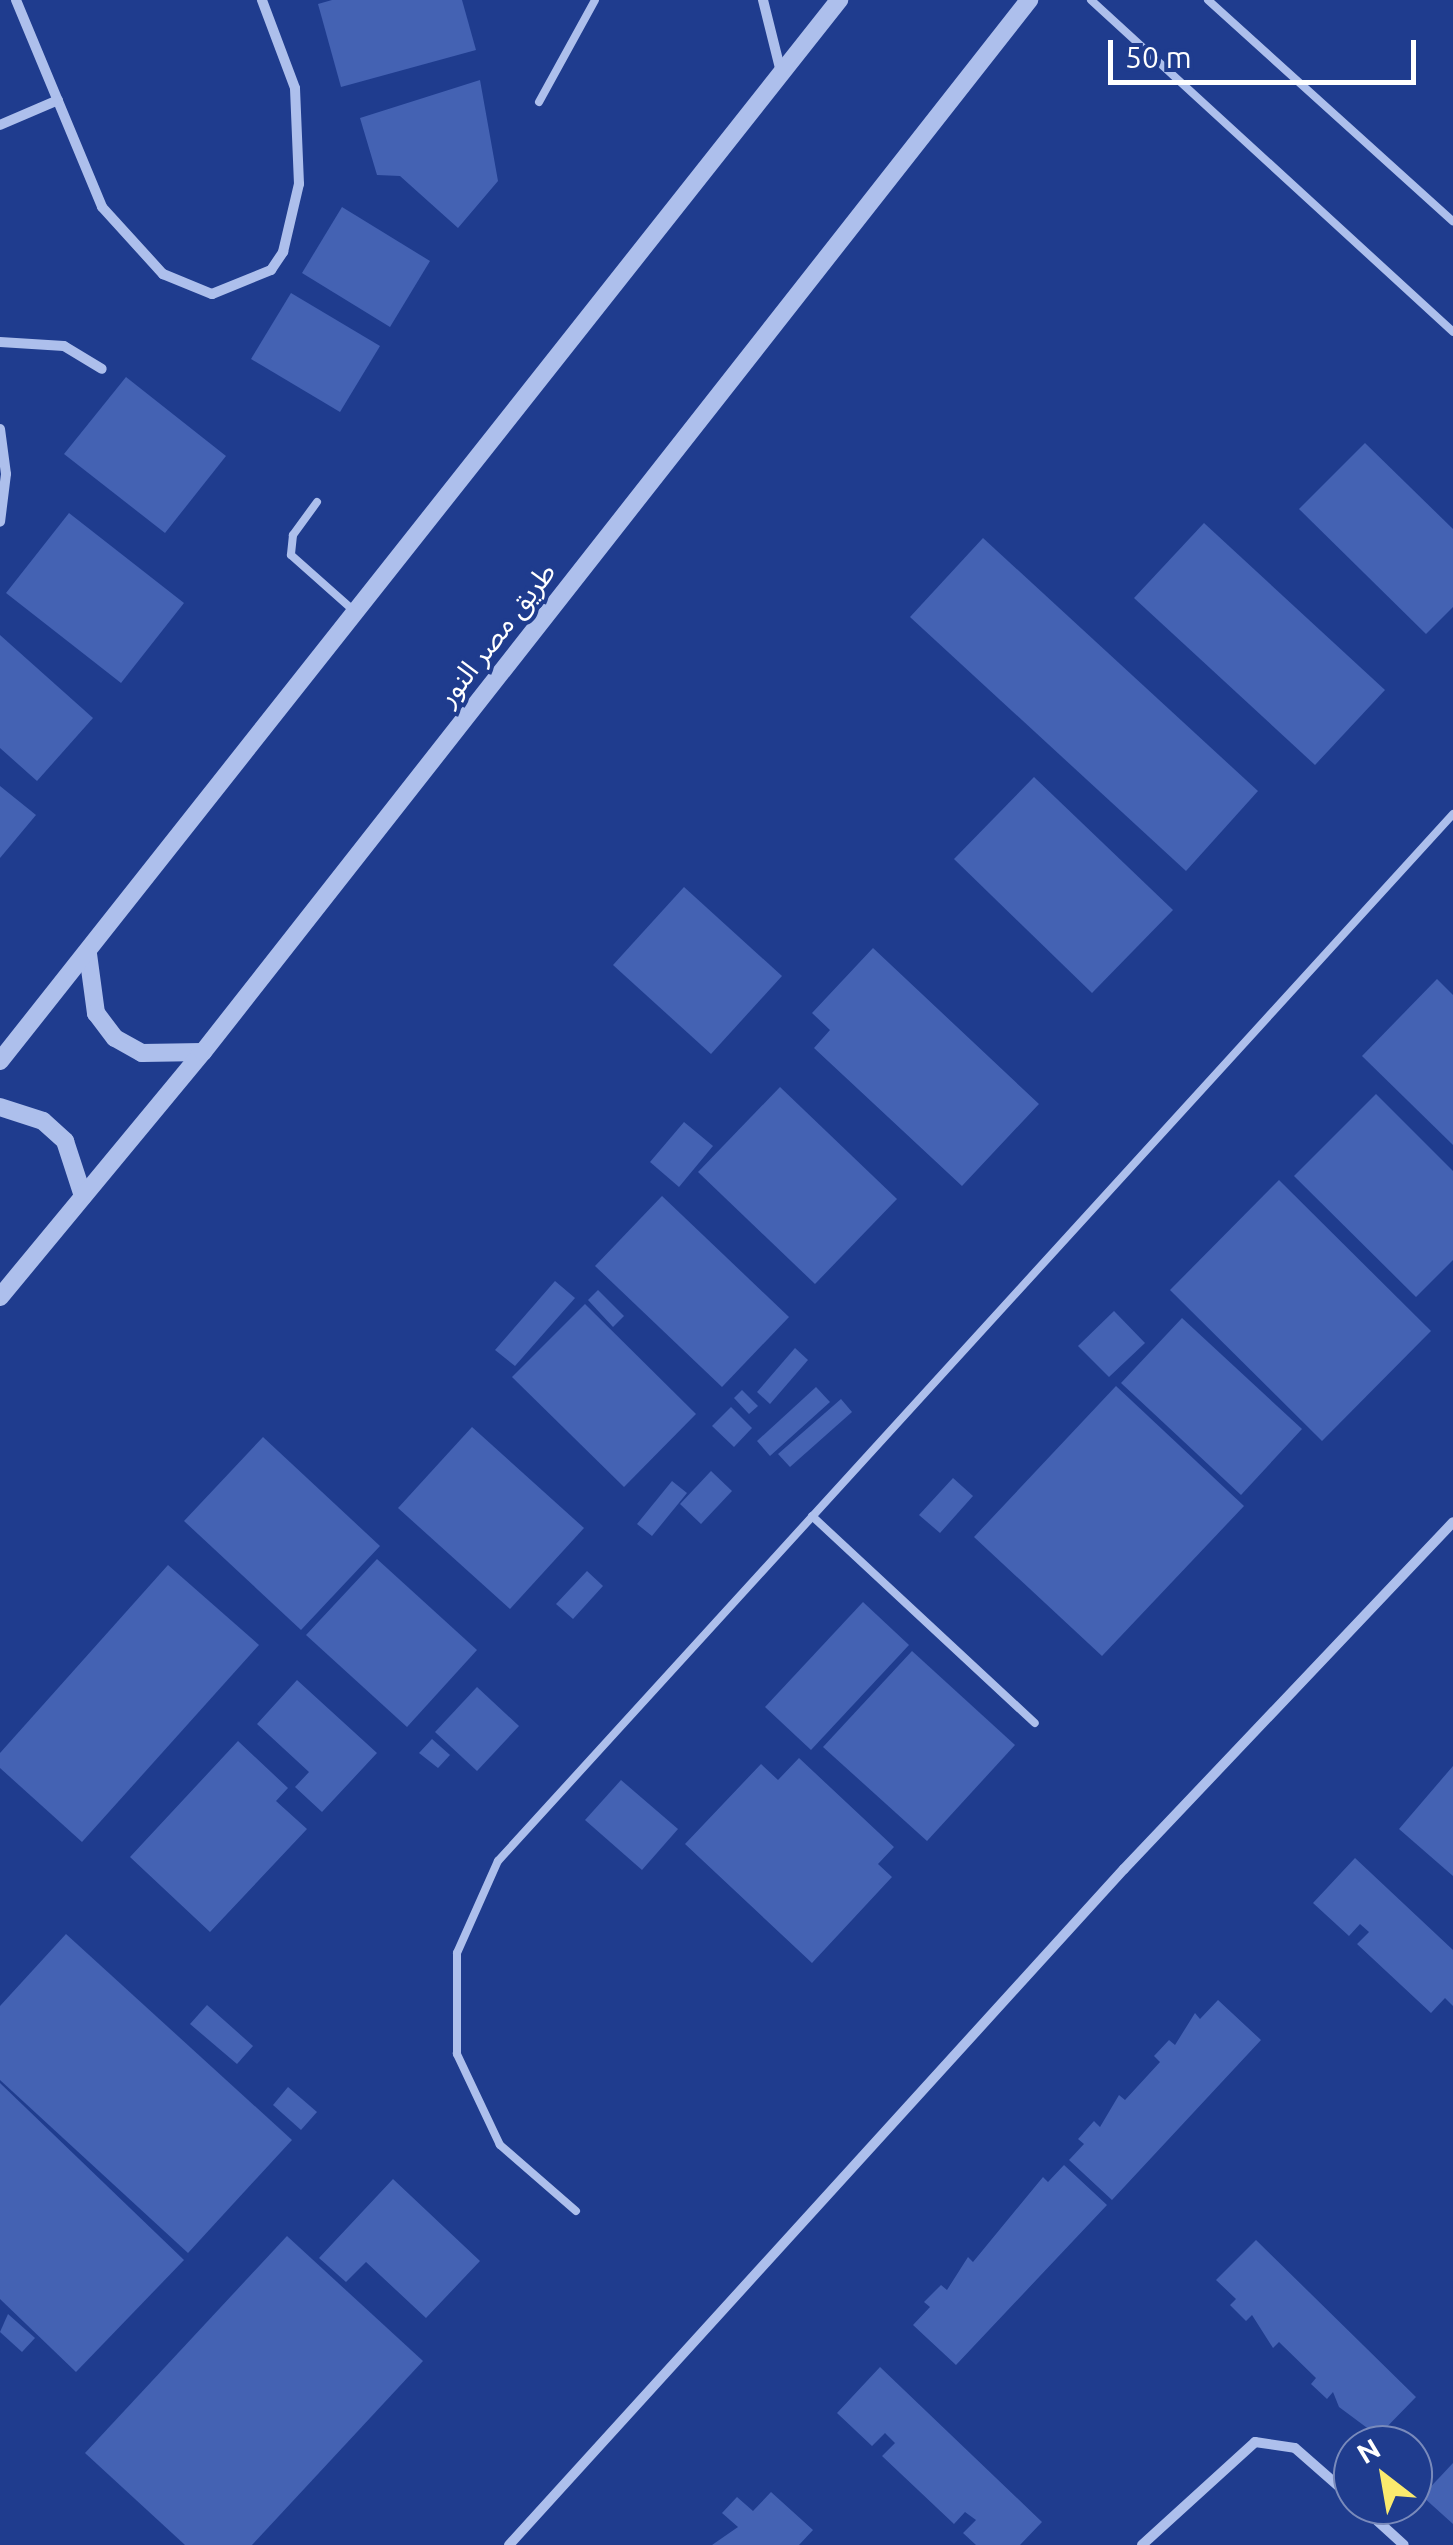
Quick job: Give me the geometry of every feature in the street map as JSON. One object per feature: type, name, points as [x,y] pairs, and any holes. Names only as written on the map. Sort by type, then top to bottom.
[{"type":"street","points":[[16,0],[102,207],[139,255],[190,290],[212,294],[254,283],[284,252],[300,168],[295,88],[262,0]]},
{"type":"street","points":[[764,0],[781,73]]},
{"type":"street","points":[[0,1061],[839,0]]},
{"type":"street","name":"طريق مصر النور","points":[[0,1297],[203,1052],[1029,0]]},
{"type":"street","points":[[0,126],[58,100]]},
{"type":"street","points":[[0,342],[64,346],[102,369]]},
{"type":"street","points":[[0,428],[6,474],[0,522]]},
{"type":"street","points":[[88,953],[91,998],[116,1038],[142,1053],[203,1052]]},
{"type":"street","points":[[0,1107],[43,1121],[65,1141],[83,1196]]},
{"type":"street","points":[[509,2545],[1124,1869],[1453,1522]]},
{"type":"street","points":[[1142,2545],[1255,2442],[1295,2448],[1333,2481]]},
{"type":"street","points":[[1382,2525],[1404,2545]]},
{"type":"lane","points":[[539,102],[596,0]]},
{"type":"lane","points":[[1092,0],[1453,332]]},
{"type":"lane","points":[[1208,0],[1453,221]]},
{"type":"lane","points":[[317,502],[293,534],[291,555],[357,614]]},
{"type":"lane","points":[[576,2212],[500,2146],[457,2054],[457,1954],[498,1861],[1453,814]]},
{"type":"lane","points":[[812,1516],[1036,1723]]},
{"type":"building","points":[[332,0],[462,0],[476,50],[341,87],[318,4]]},
{"type":"building","points":[[480,80],[498,181],[458,228],[400,176],[377,175],[360,118]]},
{"type":"building","points":[[342,207],[430,261],[390,327],[302,273]]},
{"type":"building","points":[[291,293],[380,346],[340,412],[251,359]]},
{"type":"building","points":[[126,377],[226,456],[165,533],[64,454]]},
{"type":"building","points":[[1365,443],[1453,529],[1453,607],[1426,634],[1299,509]]},
{"type":"building","points":[[69,513],[184,603],[121,683],[6,593]]},
{"type":"building","points":[[1204,523],[1385,690],[1315,765],[1134,598]]},
{"type":"building","points":[[983,538],[1258,791],[1186,871],[910,617]]},
{"type":"building","points":[[0,635],[93,718],[37,781],[0,748]]},
{"type":"building","points":[[1034,777],[1173,910],[1092,993],[954,859]]},
{"type":"building","points":[[0,786],[36,815],[0,858]]},
{"type":"building","points":[[684,887],[782,976],[711,1054],[613,965]]},
{"type":"building","points":[[873,948],[1039,1104],[962,1186],[814,1048],[830,1030],[812,1013]]},
{"type":"building","points":[[1437,979],[1453,995],[1453,1145],[1362,1056]]},
{"type":"building","points":[[780,1087],[897,1199],[815,1284],[698,1172]]},
{"type":"building","points":[[1376,1094],[1453,1171],[1453,1260],[1416,1297],[1294,1176]]},
{"type":"building","points":[[684,1122],[713,1146],[679,1187],[650,1162]]},
{"type":"building","points":[[1279,1180],[1431,1331],[1322,1441],[1170,1290]]},
{"type":"building","points":[[662,1196],[789,1317],[722,1387],[595,1266]]},
{"type":"building","points":[[555,1281],[575,1298],[515,1366],[495,1350]]},
{"type":"building","points":[[598,1290],[624,1316],[613,1327],[588,1300]]},
{"type":"building","points":[[585,1304],[696,1414],[624,1487],[512,1377]]},
{"type":"building","points":[[1114,1311],[1145,1343],[1109,1377],[1078,1346]]},
{"type":"building","points":[[1182,1318],[1302,1429],[1241,1495],[1121,1383]]},
{"type":"building","points":[[795,1348],[808,1360],[770,1404],[757,1392]]},
{"type":"building","points":[[1116,1386],[1244,1506],[1102,1656],[974,1537]]},
{"type":"building","points":[[816,1387],[830,1402],[770,1456],[757,1441]]},
{"type":"building","points":[[742,1390],[758,1406],[749,1414],[734,1398]]},
{"type":"building","points":[[841,1399],[852,1412],[790,1467],[778,1454]]},
{"type":"building","points":[[731,1407],[752,1428],[734,1447],[712,1426]]},
{"type":"building","points":[[472,1427],[584,1528],[510,1609],[398,1508]]},
{"type":"building","points":[[263,1437],[380,1546],[301,1630],[184,1521]]},
{"type":"building","points":[[711,1471],[732,1491],[701,1524],[680,1504]]},
{"type":"building","points":[[953,1478],[973,1496],[940,1533],[919,1515]]},
{"type":"building","points":[[672,1481],[687,1493],[652,1536],[637,1524]]},
{"type":"building","points":[[377,1559],[477,1650],[407,1727],[306,1635]]},
{"type":"building","points":[[168,1565],[259,1645],[82,1842],[0,1768],[0,1753]]},
{"type":"building","points":[[587,1571],[603,1586],[573,1619],[556,1604]]},
{"type":"building","points":[[863,1602],[909,1645],[811,1750],[765,1707]]},
{"type":"building","points":[[912,1651],[1015,1745],[927,1841],[823,1747]]},
{"type":"building","points":[[297,1680],[377,1753],[322,1812],[295,1787],[309,1772],[257,1724]]},
{"type":"building","points":[[477,1687],[519,1726],[477,1771],[435,1732]]},
{"type":"building","points":[[432,1739],[450,1755],[438,1768],[419,1753]]},
{"type":"building","points":[[238,1741],[288,1788],[276,1801],[307,1829],[210,1932],[130,1857]]},
{"type":"building","points":[[799,1758],[894,1847],[878,1864],[892,1877],[812,1963],[685,1844],[761,1764],[778,1780]]},
{"type":"building","points":[[1453,1766],[1453,1876],[1399,1829]]},
{"type":"building","points":[[621,1780],[678,1829],[642,1870],[585,1820]]},
{"type":"building","points":[[1355,1858],[1453,1950],[1453,2006],[1445,1998],[1431,2013],[1357,1944],[1369,1932],[1360,1924],[1349,1936],[1313,1903]]},
{"type":"building","points":[[66,1934],[292,2140],[188,2253],[0,2080],[0,2006]]},
{"type":"building","points":[[1218,2000],[1261,2040],[1112,2200],[1069,2160],[1084,2144],[1078,2139],[1094,2121],[1100,2127],[1119,2095],[1125,2100],[1160,2062],[1154,2056],[1169,2040],[1175,2045],[1195,2013],[1200,2019]]},
{"type":"building","points":[[207,2005],[253,2046],[237,2064],[190,2024]]},
{"type":"building","points":[[0,2083],[184,2260],[76,2372],[0,2299]]},
{"type":"building","points":[[288,2087],[317,2112],[301,2130],[273,2105]]},
{"type":"building","points":[[1064,2165],[1107,2205],[956,2365],[913,2325],[930,2307],[924,2302],[941,2285],[947,2290],[968,2257],[973,2262],[1043,2177],[1048,2182]]},
{"type":"building","points":[[393,2179],[480,2261],[426,2318],[366,2262],[346,2282],[319,2258]]},
{"type":"building","points":[[287,2236],[423,2361],[252,2545],[185,2545],[85,2453]]},
{"type":"building","points":[[1256,2240],[1416,2397],[1389,2425],[1363,2425],[1339,2407],[1333,2392],[1327,2399],[1311,2384],[1316,2378],[1279,2342],[1273,2348],[1252,2315],[1246,2321],[1230,2305],[1236,2299],[1216,2280]]},
{"type":"building","points":[[8,2314],[35,2338],[22,2352],[0,2332]]},
{"type":"building","points":[[880,2367],[1042,2522],[1020,2545],[976,2545],[963,2533],[976,2520],[965,2512],[954,2524],[882,2456],[895,2443],[885,2433],[872,2446],[837,2413]]},
{"type":"building","points":[[1453,2463],[1453,2524],[1433,2506],[1433,2484]]},
{"type":"building","points":[[771,2492],[813,2530],[799,2545],[712,2545],[738,2527],[722,2513],[737,2497],[753,2511]]}]
